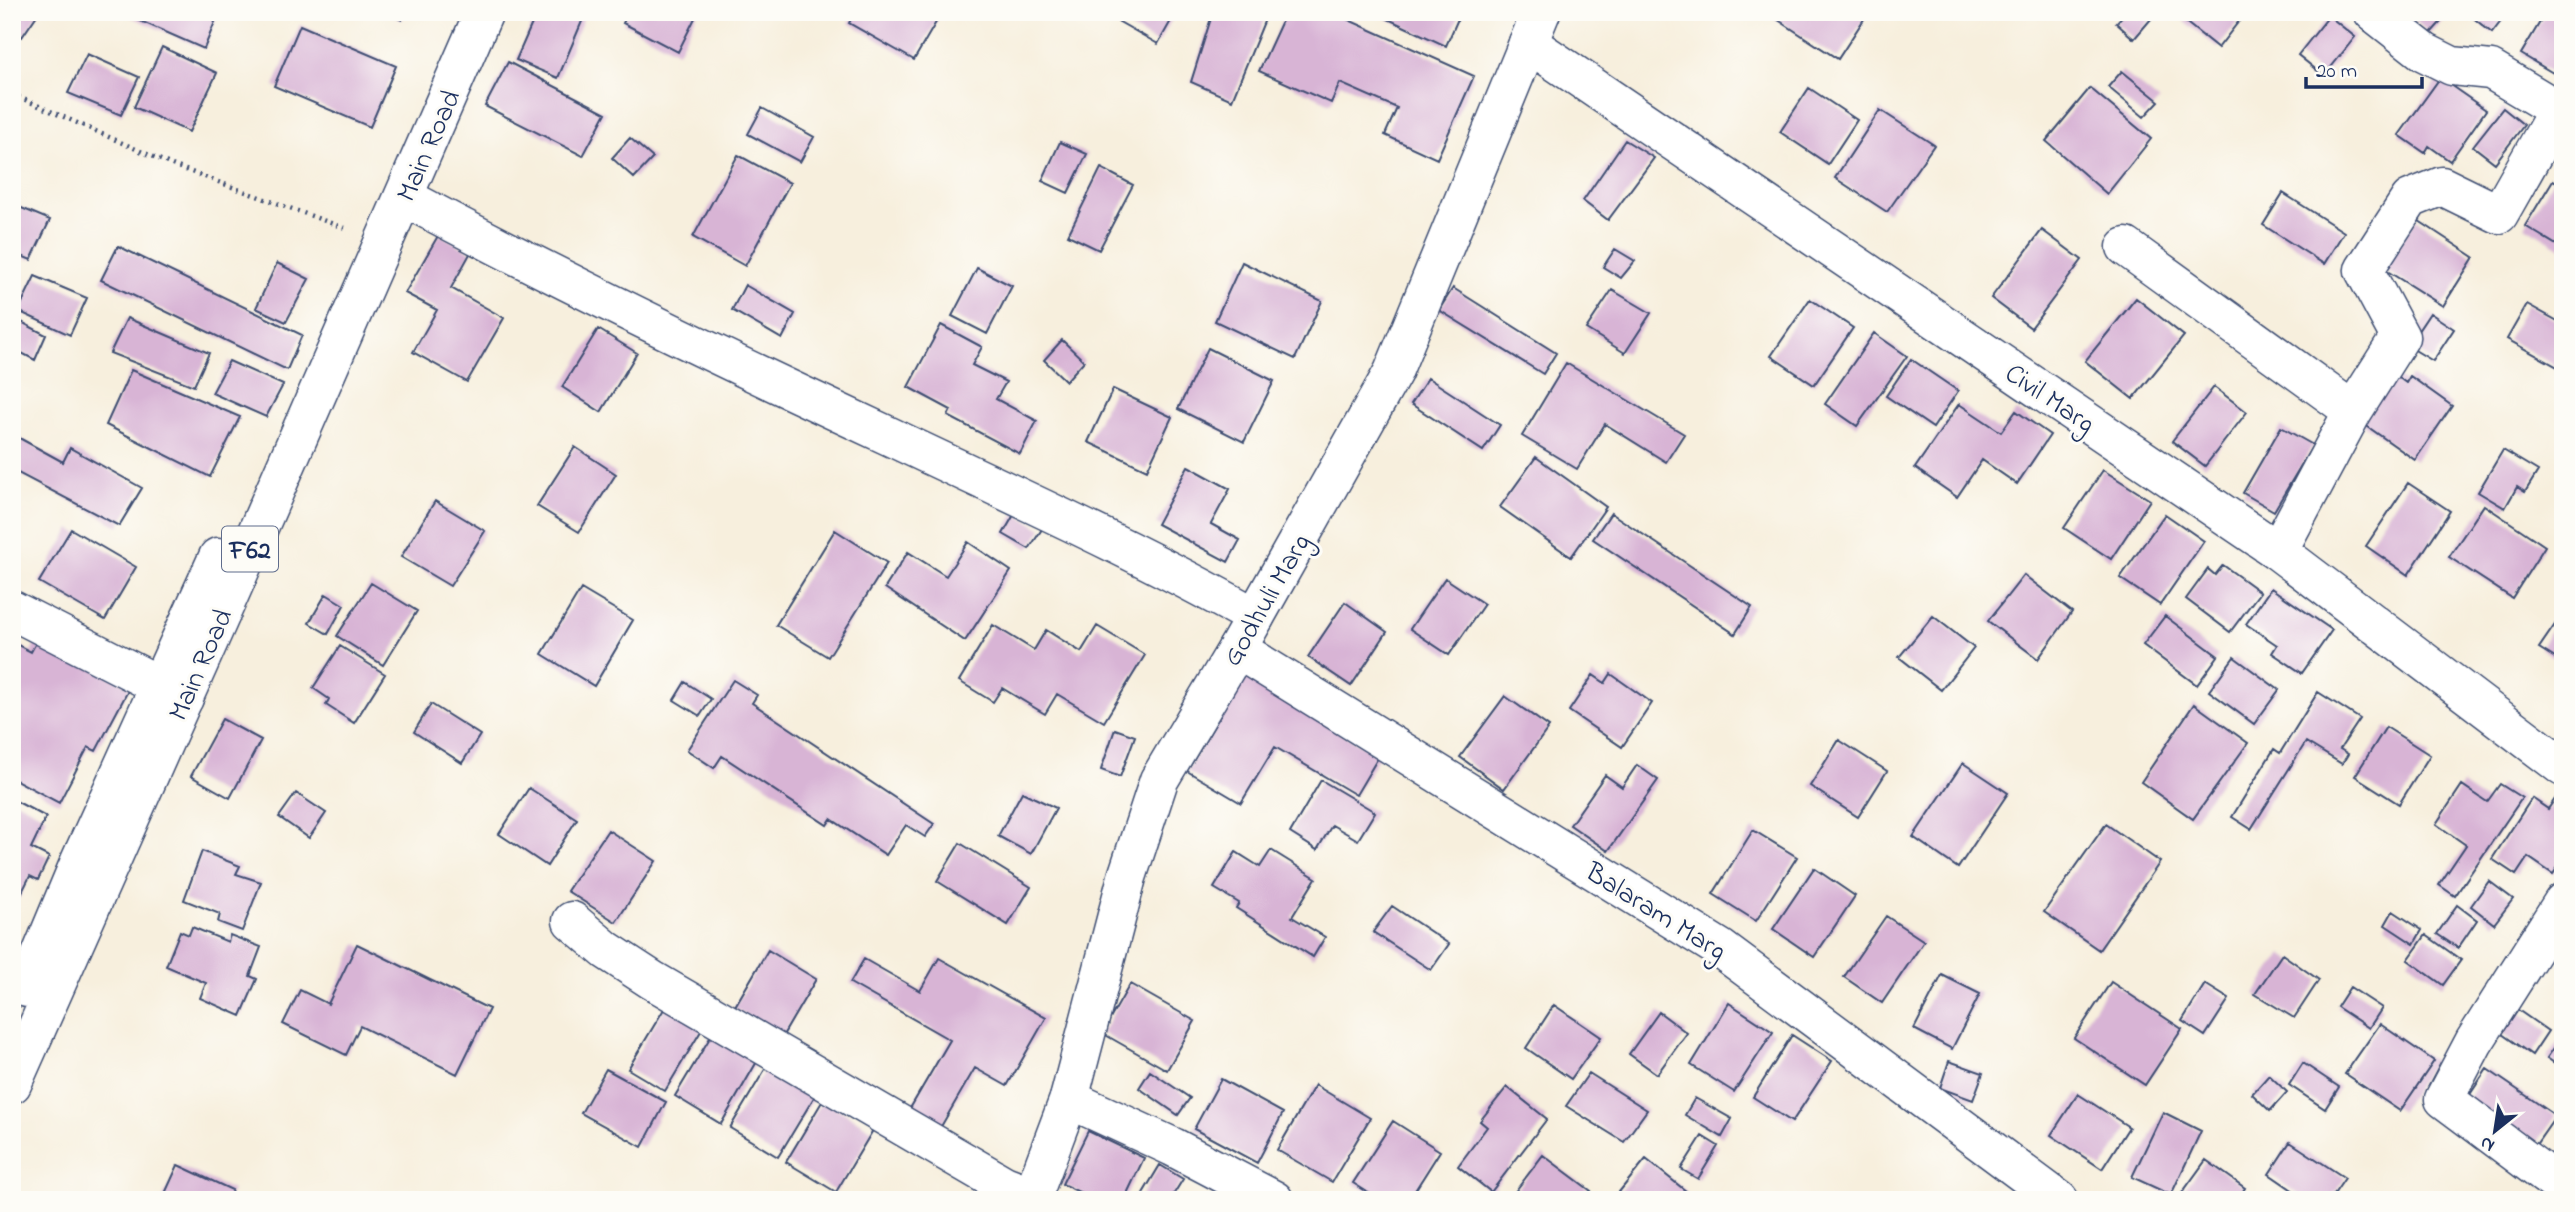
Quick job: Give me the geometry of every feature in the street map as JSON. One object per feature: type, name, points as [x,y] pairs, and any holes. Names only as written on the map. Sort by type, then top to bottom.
[{"type":"street","name":"Main Road","points":[[16,1065],[363,235],[463,12]]},
{"type":"street","name":"Main Road","points":[[12,1022],[80,861],[172,692],[404,197],[484,12]]},
{"type":"street","points":[[2278,551],[2353,411],[2400,337],[2364,270],[2410,199],[2442,186],[2499,214],[2560,106],[2491,70],[2452,66],[2424,52],[2373,12]]},
{"type":"street","name":"Civil Marg","points":[[1534,28],[2278,551],[2563,767]]},
{"type":"street","name":"Godhuli Marg","points":[[1032,1198],[1069,1099],[1127,877],[1159,780],[1237,649],[1392,372],[1534,28]]},
{"type":"street","points":[[404,197],[681,338],[985,482],[1211,592],[1255,617]]},
{"type":"street","points":[[2126,247],[2353,411]]},
{"type":"street","points":[[12,610],[172,692]]},
{"type":"street","name":"Balaram Marg","points":[[1237,649],[1721,949],[2059,1200]]},
{"type":"street","points":[[2563,902],[2474,1042],[2444,1099],[2563,1188]]},
{"type":"street","points":[[572,920],[606,950],[652,980],[1004,1185],[1032,1198]]},
{"type":"street","points":[[1069,1099],[1173,1147],[1275,1200]]},
{"type":"path","points":[[12,94],[172,165],[363,235]]},
{"type":"building","points":[[12,12],[39,12],[22,37],[12,30]]},
{"type":"building","points":[[120,12],[207,12],[217,17],[204,49]]},
{"type":"building","points":[[384,12],[405,12],[402,20]]},
{"type":"building","points":[[537,12],[586,12],[558,78],[516,60]]},
{"type":"building","points":[[629,12],[698,12],[678,52],[623,23]]},
{"type":"building","points":[[855,12],[942,12],[914,60],[849,23]]},
{"type":"building","points":[[1102,12],[1176,12],[1158,44]]},
{"type":"building","points":[[1213,12],[1268,12],[1232,100],[1191,82]]},
{"type":"building","points":[[1286,12],[1331,12],[1474,76],[1437,159],[1385,135],[1397,108],[1340,83],[1331,103],[1259,71]]},
{"type":"building","points":[[1373,12],[1461,12],[1446,46]]},
{"type":"building","points":[[1766,12],[1815,12],[1822,17],[1825,12],[1854,12],[1864,19],[1838,59]]},
{"type":"building","points":[[2126,12],[2157,12],[2134,39],[2116,23]]},
{"type":"building","points":[[2173,12],[2246,12],[2218,48]]},
{"type":"building","points":[[2406,12],[2450,12],[2430,34]]},
{"type":"building","points":[[2466,12],[2508,12],[2492,33]]},
{"type":"building","points":[[2546,12],[2563,12],[2563,56],[2553,73],[2521,54]]},
{"type":"building","points":[[2329,16],[2355,37],[2324,76],[2298,55]]},
{"type":"building","points":[[300,25],[396,66],[370,127],[274,86]]},
{"type":"building","points":[[162,47],[217,73],[189,132],[134,107]]},
{"type":"building","points":[[87,54],[139,77],[121,115],[68,93]]},
{"type":"building","points":[[508,62],[606,113],[583,156],[485,106]]},
{"type":"building","points":[[2122,71],[2159,101],[2144,117],[2108,87]]},
{"type":"building","points":[[2440,78],[2486,110],[2450,161],[2429,146],[2425,153],[2399,135]]},
{"type":"building","points":[[1809,88],[1857,120],[1828,164],[1780,132]]},
{"type":"building","points":[[2090,88],[2151,139],[2107,194],[2046,141]]},
{"type":"building","points":[[762,108],[814,137],[800,162],[748,134]]},
{"type":"building","points":[[2503,108],[2524,125],[2495,163],[2473,146]]},
{"type":"building","points":[[1880,110],[1934,145],[1887,212],[1835,178]]},
{"type":"building","points":[[630,138],[653,158],[634,178],[612,158]]},
{"type":"building","points":[[1625,140],[1654,158],[1608,220],[1583,201]]},
{"type":"building","points":[[1060,142],[1087,154],[1068,193],[1042,181]]},
{"type":"building","points":[[738,155],[790,183],[745,266],[693,237]]},
{"type":"building","points":[[1101,168],[1133,185],[1099,250],[1068,235]]},
{"type":"building","points":[[2553,180],[2563,185],[2563,249],[2525,226]]},
{"type":"building","points":[[2283,193],[2344,232],[2324,264],[2263,225]]},
{"type":"building","points":[[12,204],[50,220],[31,260],[12,252]]},
{"type":"building","points":[[2416,219],[2474,257],[2443,306],[2384,269]]},
{"type":"building","points":[[2042,230],[2082,260],[2031,328],[1991,298]]},
{"type":"building","points":[[439,234],[471,252],[451,288],[504,318],[467,382],[413,352],[437,310],[405,293]]},
{"type":"building","points":[[118,246],[302,335],[287,370],[101,280]]},
{"type":"building","points":[[1615,249],[1635,261],[1621,278],[1603,267]]},
{"type":"building","points":[[1242,262],[1322,301],[1295,359],[1215,321]]},
{"type":"building","points":[[277,263],[309,279],[286,322],[256,308]]},
{"type":"building","points":[[977,268],[1012,286],[987,334],[952,316]]},
{"type":"building","points":[[35,276],[87,298],[70,335],[18,311]]},
{"type":"building","points":[[745,285],[795,314],[782,339],[732,310]]},
{"type":"building","points":[[1453,288],[1556,353],[1543,374],[1439,310]]},
{"type":"building","points":[[1612,290],[1651,313],[1625,353],[1586,329]]},
{"type":"building","points":[[2136,298],[2184,336],[2133,399],[2085,361]]},
{"type":"building","points":[[1810,299],[1853,328],[1814,385],[1771,356]]},
{"type":"building","points":[[2527,304],[2563,324],[2563,370],[2507,339]]},
{"type":"building","points":[[2430,313],[2454,329],[2433,361],[2408,346]]},
{"type":"building","points":[[12,317],[46,335],[35,360],[12,348]]},
{"type":"building","points":[[127,318],[209,353],[194,386],[110,353]]},
{"type":"building","points":[[941,325],[982,347],[972,365],[1006,382],[996,399],[1037,421],[1020,454],[948,416],[951,410],[908,387]]},
{"type":"building","points":[[598,329],[637,353],[601,412],[562,387]]},
{"type":"building","points":[[1874,333],[1907,356],[1857,426],[1825,404]]},
{"type":"building","points":[[1062,340],[1084,361],[1066,381],[1044,360]]},
{"type":"building","points":[[1208,348],[1274,381],[1244,442],[1178,409]]},
{"type":"building","points":[[1911,359],[1958,391],[1933,428],[1886,396]]},
{"type":"building","points":[[229,361],[283,385],[266,417],[212,393]]},
{"type":"building","points":[[1566,363],[1684,434],[1666,462],[1605,424],[1577,469],[1522,436]]},
{"type":"building","points":[[131,370],[240,417],[210,477],[106,425]]},
{"type":"building","points":[[2394,374],[2406,383],[2410,376],[2452,406],[2415,460],[2361,422]]},
{"type":"building","points":[[1428,378],[1500,425],[1483,451],[1411,404]]},
{"type":"building","points":[[2214,387],[2247,412],[2205,466],[2172,441]]},
{"type":"building","points":[[1113,389],[1172,417],[1147,470],[1088,442]]},
{"type":"building","points":[[1959,404],[2001,432],[2016,411],[2050,435],[2017,484],[1982,460],[1957,497],[1915,468]]},
{"type":"building","points":[[2281,427],[2313,445],[2274,511],[2243,493]]},
{"type":"building","points":[[12,434],[63,462],[70,448],[142,488],[119,526],[12,470]]},
{"type":"building","points":[[575,447],[616,474],[579,532],[537,506]]},
{"type":"building","points":[[2503,450],[2538,471],[2525,492],[2517,487],[2505,508],[2478,492]]},
{"type":"building","points":[[1536,457],[1606,507],[1571,557],[1500,507]]},
{"type":"building","points":[[1188,466],[1230,489],[1211,524],[1240,540],[1228,562],[1157,524]]},
{"type":"building","points":[[2103,470],[2150,500],[2111,559],[2064,528]]},
{"type":"building","points":[[2408,483],[2450,511],[2408,575],[2366,546]]},
{"type":"building","points":[[435,501],[485,531],[450,586],[401,557]]},
{"type":"building","points":[[2484,505],[2545,546],[2512,598],[2449,557]]},
{"type":"building","points":[[1015,513],[1042,529],[1029,549],[1003,534]]},
{"type":"building","points":[[1611,513],[1752,607],[1735,634],[1593,539]]},
{"type":"building","points":[[2165,514],[2204,541],[2160,605],[2120,578]]},
{"type":"building","points":[[71,529],[136,567],[105,620],[39,582]]},
{"type":"building","points":[[835,530],[887,563],[828,657],[776,625]]},
{"type":"building","points":[[968,542],[1011,571],[965,641],[885,588],[908,552],[946,576]]},
{"type":"building","points":[[2223,565],[2260,592],[2230,632],[2186,599],[2208,569],[2215,575]]},
{"type":"building","points":[[2024,575],[2072,612],[2038,659],[1988,621]]},
{"type":"building","points":[[1445,578],[1484,604],[1449,655],[1410,629]]},
{"type":"building","points":[[371,583],[417,611],[383,665],[337,636]]},
{"type":"building","points":[[2271,588],[2332,630],[2302,673],[2272,653],[2277,645],[2246,624]]},
{"type":"building","points":[[581,589],[633,620],[594,686],[542,654]]},
{"type":"building","points":[[326,594],[344,605],[328,634],[309,623]]},
{"type":"building","points":[[1345,602],[1387,632],[1351,686],[1308,657]]},
{"type":"building","points":[[2563,613],[2563,663],[2539,648]]},
{"type":"building","points":[[1933,616],[1974,648],[1941,690],[1899,657]]},
{"type":"building","points":[[2165,616],[2218,656],[2197,685],[2143,645]]},
{"type":"building","points":[[993,625],[1034,650],[1046,630],[1081,652],[1097,626],[1145,655],[1104,722],[1057,694],[1045,714],[1002,688],[993,702],[959,681]]},
{"type":"building","points":[[38,639],[130,687],[96,751],[88,747],[59,803],[12,778],[12,723],[17,713],[12,710],[12,642],[31,652]]},
{"type":"building","points":[[340,646],[385,674],[354,723],[326,705],[329,699],[313,688]]},
{"type":"building","points":[[2234,657],[2279,690],[2254,724],[2209,691]]},
{"type":"building","points":[[1239,671],[1379,756],[1356,795],[1275,747],[1241,803],[1187,771],[1220,716],[1214,713]]},
{"type":"building","points":[[1611,674],[1652,703],[1622,747],[1569,711],[1593,675],[1605,683]]},
{"type":"building","points":[[733,680],[757,695],[752,703],[934,824],[925,837],[906,825],[886,855],[831,819],[827,825],[722,756],[714,768],[687,750]]},
{"type":"building","points":[[685,682],[711,699],[700,716],[674,700]]},
{"type":"building","points":[[2318,692],[2360,719],[2340,749],[2348,754],[2342,764],[2306,742],[2251,829],[2232,817],[2274,749],[2280,753]]},
{"type":"building","points":[[1505,696],[1549,727],[1504,789],[1460,757]]},
{"type":"building","points":[[431,704],[480,735],[462,763],[414,732]]},
{"type":"building","points":[[2194,704],[2248,743],[2193,819],[2141,782]]},
{"type":"building","points":[[222,719],[261,740],[230,798],[191,776]]},
{"type":"building","points":[[2386,727],[2430,755],[2399,804],[2355,776]]},
{"type":"building","points":[[1115,729],[1135,736],[1120,777],[1101,770]]},
{"type":"building","points":[[1839,740],[1887,771],[1858,817],[1810,786]]},
{"type":"building","points":[[1963,763],[2008,793],[1958,868],[1913,837]]},
{"type":"building","points":[[1637,765],[1658,780],[1608,851],[1570,825],[1605,775],[1622,787]]},
{"type":"building","points":[[1321,780],[1375,812],[1358,840],[1332,825],[1317,850],[1290,833]]},
{"type":"building","points":[[2500,784],[2522,798],[2455,896],[2439,885],[2466,845],[2436,824],[2462,785],[2487,802]]},
{"type":"building","points":[[529,788],[577,819],[547,866],[499,834]]},
{"type":"building","points":[[1022,792],[1056,808],[1031,854],[998,836]]},
{"type":"building","points":[[296,793],[326,813],[309,838],[279,817]]},
{"type":"building","points":[[2532,798],[2548,809],[2555,799],[2563,804],[2563,860],[2553,874],[2528,857],[2516,875],[2492,859]]},
{"type":"building","points":[[12,799],[46,817],[31,848],[49,857],[38,880],[30,876],[16,904],[12,902]]},
{"type":"building","points":[[2106,824],[2160,862],[2099,950],[2044,912]]},
{"type":"building","points":[[608,830],[656,861],[616,922],[567,891]]},
{"type":"building","points":[[1753,830],[1797,857],[1756,921],[1713,894]]},
{"type":"building","points":[[960,843],[1031,887],[1008,925],[937,881]]},
{"type":"building","points":[[1271,850],[1316,878],[1292,917],[1325,937],[1313,957],[1236,908],[1239,903],[1214,888],[1236,852],[1260,867]]},
{"type":"building","points":[[202,851],[240,866],[236,874],[261,882],[242,931],[218,922],[220,914],[184,900]]},
{"type":"building","points":[[1814,868],[1855,896],[1814,957],[1773,929]]},
{"type":"building","points":[[2489,881],[2513,899],[2494,924],[2471,906]]},
{"type":"building","points":[[2457,905],[2477,920],[2458,948],[2437,934]]},
{"type":"building","points":[[1392,906],[1449,944],[1431,970],[1373,932]]},
{"type":"building","points":[[2393,911],[2422,930],[2414,944],[2385,925]]},
{"type":"building","points":[[1886,916],[1924,941],[1882,1003],[1844,977]]},
{"type":"building","points":[[192,927],[228,942],[230,935],[261,947],[250,976],[257,979],[241,1016],[200,998],[206,983],[166,966],[180,931],[189,935]]},
{"type":"building","points":[[2426,935],[2461,960],[2443,985],[2408,960]]},
{"type":"building","points":[[357,944],[489,1009],[457,1074],[360,1026],[346,1055],[283,1024],[300,990],[328,1004]]},
{"type":"building","points":[[768,950],[816,979],[782,1037],[734,1008]]},
{"type":"building","points":[[2282,954],[2319,980],[2294,1018],[2255,994]]},
{"type":"building","points":[[939,958],[1046,1018],[1007,1086],[975,1068],[939,1130],[908,1112],[950,1040],[850,983],[864,959],[920,991]]},
{"type":"building","points":[[1942,975],[1980,994],[1952,1049],[1914,1029]]},
{"type":"building","points":[[2111,982],[2182,1029],[2145,1085],[2074,1038]]},
{"type":"building","points":[[1130,984],[1195,1021],[1167,1070],[1102,1033]]},
{"type":"building","points":[[2205,984],[2229,999],[2205,1036],[2182,1021]]},
{"type":"building","points":[[2350,987],[2382,1008],[2369,1028],[2337,1007]]},
{"type":"building","points":[[1729,1003],[1773,1032],[1734,1092],[1691,1065]]},
{"type":"building","points":[[667,1004],[704,1026],[665,1091],[628,1069]]},
{"type":"building","points":[[1554,1005],[1601,1037],[1571,1079],[1526,1048]]},
{"type":"building","points":[[2518,1010],[2548,1031],[2532,1055],[2502,1034]]},
{"type":"building","points":[[1659,1012],[1687,1033],[1657,1074],[1629,1054]]},
{"type":"building","points":[[2380,1024],[2434,1061],[2400,1111],[2345,1074]]},
{"type":"building","points":[[714,1031],[759,1058],[721,1124],[675,1096]]},
{"type":"building","points":[[1792,1035],[1832,1061],[1792,1122],[1753,1097]]},
{"type":"building","points":[[2563,1035],[2563,1069],[2547,1058]]},
{"type":"building","points":[[1949,1061],[1983,1073],[1973,1100],[1940,1088]]},
{"type":"building","points":[[2303,1063],[2339,1087],[2325,1109],[2289,1085]]},
{"type":"building","points":[[767,1066],[816,1094],[778,1157],[730,1128]]},
{"type":"building","points":[[606,1069],[666,1102],[642,1147],[581,1113]]},
{"type":"building","points":[[2487,1069],[2556,1116],[2535,1146],[2467,1099]]},
{"type":"building","points":[[1150,1071],[1190,1098],[1178,1115],[1139,1088]]},
{"type":"building","points":[[1589,1073],[1647,1110],[1624,1142],[1566,1106]]},
{"type":"building","points":[[2269,1075],[2287,1092],[2270,1111],[2252,1094]]},
{"type":"building","points":[[1221,1079],[1283,1113],[1257,1163],[1194,1129]]},
{"type":"building","points":[[1315,1085],[1370,1118],[1332,1182],[1277,1150]]},
{"type":"building","points":[[1507,1087],[1547,1119],[1491,1192],[1458,1166],[1487,1127],[1480,1121]]},
{"type":"building","points":[[2078,1094],[2129,1127],[2102,1169],[2051,1135]]},
{"type":"building","points":[[1695,1098],[1732,1119],[1722,1137],[1685,1115]]},
{"type":"building","points":[[823,1100],[873,1130],[836,1192],[786,1162]]},
{"type":"building","points":[[2163,1112],[2201,1131],[2171,1195],[2132,1177]]},
{"type":"building","points":[[1393,1121],[1440,1151],[1409,1200],[1380,1200],[1353,1183]]},
{"type":"building","points":[[1088,1131],[1144,1158],[1124,1200],[1096,1200],[1062,1184]]},
{"type":"building","points":[[1702,1136],[1718,1146],[1698,1179],[1681,1169]]},
{"type":"building","points":[[2290,1142],[2345,1178],[2330,1200],[2307,1200],[2269,1174]]},
{"type":"building","points":[[1543,1155],[1591,1191],[1584,1200],[1523,1200],[1514,1193]]},
{"type":"building","points":[[1646,1159],[1687,1192],[1680,1200],[1628,1200],[1619,1192]]},
{"type":"building","points":[[2206,1160],[2245,1188],[2237,1200],[2177,1200]]},
{"type":"building","points":[[178,1165],[232,1190],[228,1200],[162,1200]]},
{"type":"building","points":[[1160,1165],[1183,1179],[1170,1200],[1139,1200]]}]
